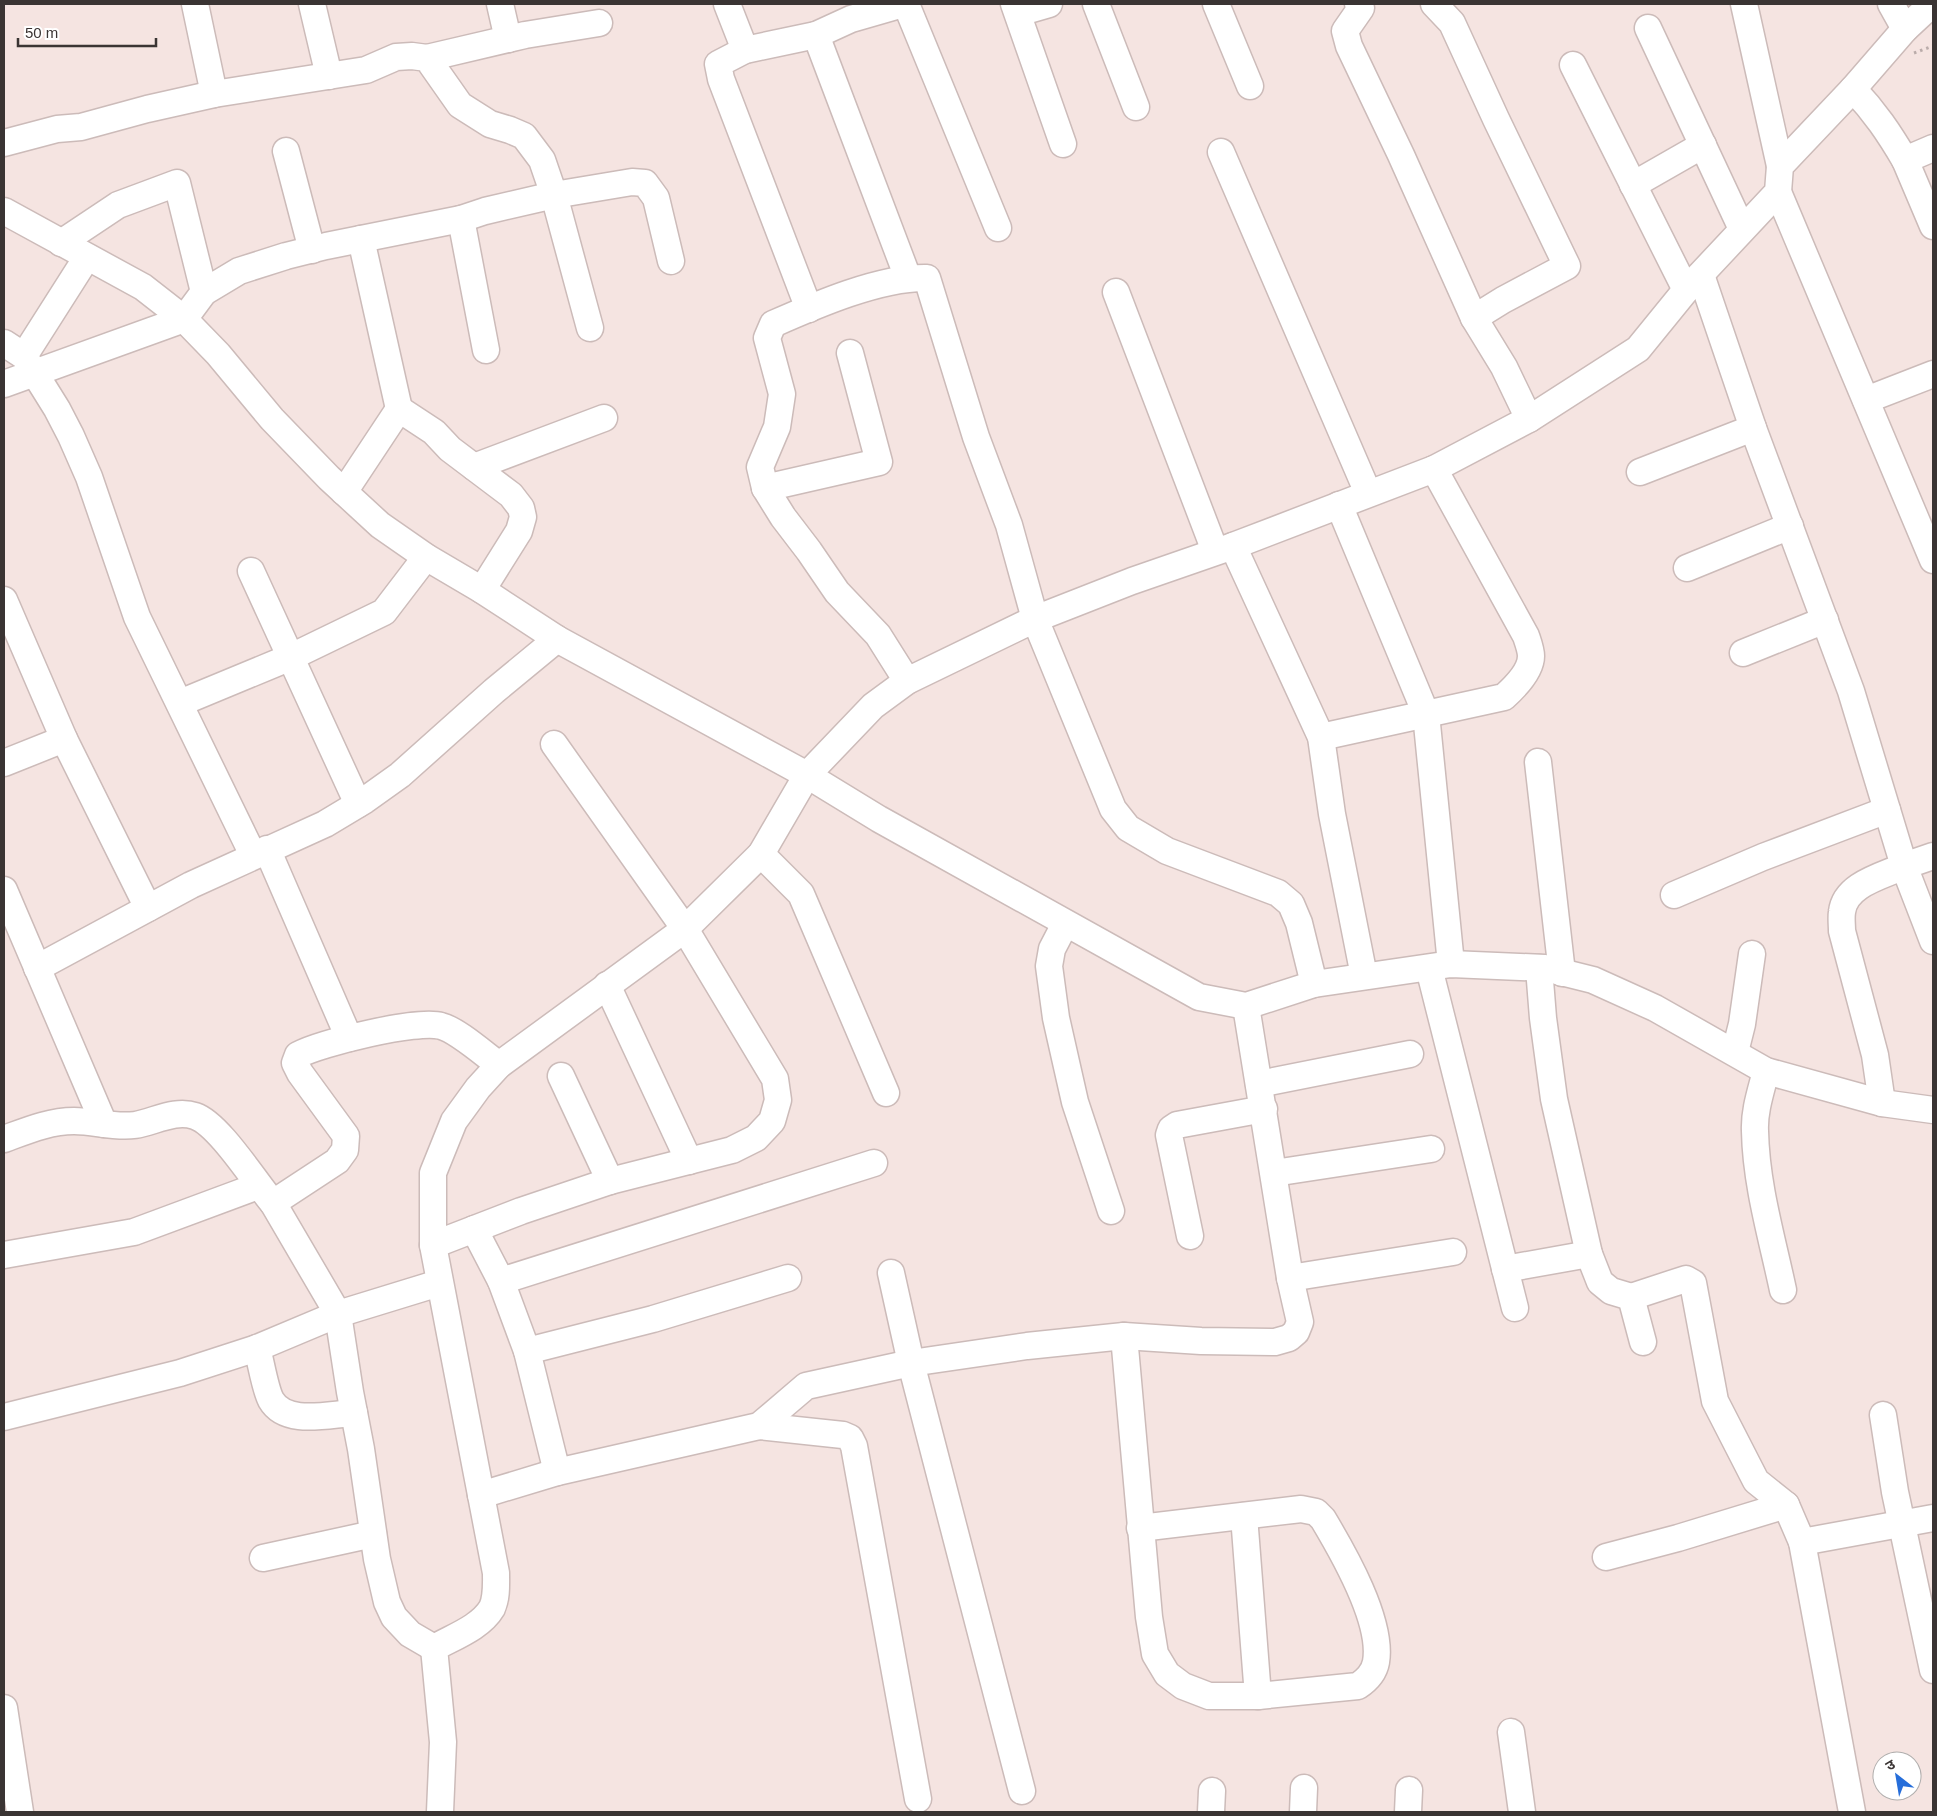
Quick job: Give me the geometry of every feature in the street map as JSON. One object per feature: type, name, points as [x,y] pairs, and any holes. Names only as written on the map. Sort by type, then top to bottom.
[{"type":"street","points":[[196,4],[214,94]]},
{"type":"street","points":[[312,4],[329,76]]},
{"type":"street","points":[[500,4],[508,39]]},
{"type":"street","points":[[727,4],[745,50]]},
{"type":"street","points":[[809,309],[721,79],[718,64],[745,50],[816,36],[849,12],[905,4],[998,228]]},
{"type":"street","points":[[1049,4],[1016,9],[1063,144]]},
{"type":"street","points":[[1096,4],[1136,107]]},
{"type":"street","points":[[1216,4],[1250,86]]},
{"type":"street","points":[[1434,4],[1452,23],[1567,266],[1503,300],[1474,318]]},
{"type":"street","points":[[1744,4],[1779,179],[1866,400],[1933,560]]},
{"type":"street","points":[[1891,4],[1905,29]]},
{"type":"street","points":[[434,1648],[478,1623],[492,1607],[496,1594],[496,1573],[433,1245],[432,1174],[454,1121],[478,1088],[499,1065],[685,929],[761,854],[807,775],[873,706],[907,681],[1035,619],[1132,580],[1224,549],[1434,469],[1529,419],[1638,349],[1693,282],[1742,229],[1779,179],[1853,89],[1905,29],[1932,4]]},
{"type":"street","points":[[1365,5],[1345,30],[1348,46],[1401,155],[1474,318],[1504,367],[1529,419]]},
{"type":"street","points":[[4,143],[57,129],[81,127],[147,108],[214,94],[366,70],[396,57],[412,56],[426,58],[508,39],[599,22]]},
{"type":"street","points":[[1648,28],[1742,229]]},
{"type":"street","points":[[816,36],[908,278]]},
{"type":"street","points":[[426,58],[460,105],[490,124],[524,136],[542,160],[554,195],[590,328]]},
{"type":"street","points":[[1573,66],[1634,185],[1693,282],[1753,428],[1851,691],[1904,866],[1933,942]]},
{"type":"street","points":[[1853,89],[1886,126],[1904,160],[1933,226]]},
{"type":"street","points":[[1634,185],[1702,145]]},
{"type":"street","points":[[1904,160],[1933,148]]},
{"type":"street","points":[[286,151],[312,250]]},
{"type":"street","points":[[1222,152],[1368,494]]},
{"type":"street","points":[[21,357],[184,319],[204,292],[239,271],[312,250],[461,220],[485,211],[554,195],[632,182],[645,182],[656,198],[670,261]]},
{"type":"street","points":[[60,243],[118,205],[177,183],[204,292]]},
{"type":"street","points":[[4,211],[143,288],[184,319],[218,354],[272,419],[344,492],[380,524],[426,557],[482,590],[557,639],[807,775],[879,819],[1199,997],[1246,1006],[1314,984],[1440,966],[1551,970],[1593,980],[1655,1008],[1766,1071],[1882,1102],[1933,1110]]},
{"type":"street","points":[[461,220],[486,350]]},
{"type":"street","points":[[361,239],[399,409],[434,432],[450,449],[511,495],[518,503],[523,517],[519,531],[482,590]]},
{"type":"street","points":[[4,384],[87,257]]},
{"type":"street","points":[[907,681],[878,635],[837,592],[783,517],[765,488],[760,467],[777,427],[782,394],[767,338],[773,324],[856,292],[908,278],[927,278],[976,437],[1009,525],[1035,619],[1113,809],[1128,828],[1167,851],[1278,893],[1291,904],[1299,922],[1314,984]]},
{"type":"street","points":[[1116,292],[1224,549],[1322,737],[1332,814],[1364,976]]},
{"type":"street","points":[[765,488],[879,462],[850,353]]},
{"type":"street","points":[[21,357],[57,409],[89,477],[137,617],[180,703],[260,852],[349,1038]]},
{"type":"street","points":[[1866,400],[1933,374]]},
{"type":"street","points":[[344,492],[399,409]]},
{"type":"street","points":[[474,467],[604,418]]},
{"type":"street","points":[[1640,472],[1753,428]]},
{"type":"street","points":[[1322,737],[1504,697],[1517,686],[1531,657],[1526,636],[1434,469]]},
{"type":"street","points":[[1339,505],[1426,714],[1440,966],[1515,1308]]},
{"type":"street","points":[[1687,568],[1790,526]]},
{"type":"street","points":[[180,703],[291,657],[384,612],[426,557]]},
{"type":"street","points":[[251,571],[358,804]]},
{"type":"street","points":[[4,600],[64,739],[148,908]]},
{"type":"street","points":[[1743,653],[1825,620]]},
{"type":"street","points":[[37,968],[191,884],[325,824],[358,804],[400,775],[494,691],[557,639]]},
{"type":"street","points":[[4,763],[64,739]]},
{"type":"street","points":[[433,1245],[610,1181],[732,1150],[756,1138],[772,1121],[778,1100],[775,1079],[685,929],[554,744]]},
{"type":"street","points":[[1538,762],[1551,970],[1543,1018],[1554,1099],[1589,1254],[1600,1282],[1611,1291],[1630,1297],[1686,1278],[1693,1283],[1715,1401],[1756,1481],[1786,1504],[1802,1542],[1852,1812]]},
{"type":"street","points":[[1674,895],[1762,857],[1887,810]]},
{"type":"street","points":[[761,854],[801,894],[886,1093]]},
{"type":"street","points":[[1882,1102],[1875,1055],[1842,932],[1842,911],[1847,897],[1856,888],[1904,866],[1933,856]]},
{"type":"street","points":[[4,890],[104,1124]]},
{"type":"street","points":[[1065,924],[1052,949],[1049,966],[1056,1018],[1075,1102],[1111,1211]]},
{"type":"street","points":[[1735,1052],[1742,1024],[1752,954]]},
{"type":"street","points":[[608,985],[689,1161]]},
{"type":"street","points":[[759,1426],[806,1386],[911,1364],[1027,1346],[1124,1336],[1201,1342],[1276,1342],[1290,1338],[1296,1332],[1300,1322],[1290,1278],[1246,1006]]},
{"type":"street","points":[[4,1254],[134,1232],[266,1195],[337,1161],[345,1150],[346,1136],[300,1073],[295,1063],[298,1055],[306,1051],[349,1038],[422,1024],[441,1026],[455,1033],[499,1065]]},
{"type":"street","points":[[1190,1236],[1169,1135],[1171,1129],[1177,1125],[1261,1096],[1410,1054]]},
{"type":"street","points":[[1766,1071],[1757,1107],[1754,1130],[1763,1196],[1783,1290]]},
{"type":"street","points":[[561,1076],[610,1181]]},
{"type":"street","points":[[4,1139],[43,1125],[73,1121],[120,1126],[136,1125],[180,1114],[195,1116],[208,1124],[227,1144],[266,1195],[338,1314],[361,1449],[377,1560],[387,1602],[394,1617],[410,1634],[434,1648]]},
{"type":"street","points":[[1274,1173],[1431,1149]]},
{"type":"street","points":[[501,1281],[874,1163]]},
{"type":"street","points":[[474,1229],[501,1281],[527,1351],[558,1472]]},
{"type":"street","points":[[1290,1278],[1452,1252]]},
{"type":"street","points":[[1505,1269],[1589,1254]]},
{"type":"street","points":[[891,1273],[911,1364],[1022,1791]]},
{"type":"street","points":[[527,1351],[653,1318],[788,1278]]},
{"type":"street","points":[[4,1416],[180,1373],[257,1348],[338,1314],[439,1283]]},
{"type":"street","points":[[1630,1297],[1644,1342]]},
{"type":"street","points":[[1124,1336],[1140,1528],[1149,1617],[1155,1654],[1167,1674],[1184,1686],[1209,1696],[1258,1696],[1358,1686],[1369,1678],[1376,1663],[1376,1637],[1366,1603],[1334,1536],[1324,1519],[1316,1512],[1301,1509],[1140,1528]]},
{"type":"street","points":[[257,1348],[270,1399],[279,1411],[298,1417],[354,1413]]},
{"type":"street","points":[[1883,1415],[1895,1492],[1933,1670]]},
{"type":"street","points":[[481,1495],[558,1472],[759,1426],[843,1435],[850,1438],[854,1446],[918,1799]]},
{"type":"street","points":[[1606,1557],[1678,1538],[1786,1504]]},
{"type":"street","points":[[1244,1516],[1258,1696]]},
{"type":"street","points":[[1802,1542],[1933,1518]]},
{"type":"street","points":[[263,1558],[373,1534]]},
{"type":"street","points":[[434,1648],[443,1742],[440,1812]]},
{"type":"street","points":[[4,1708],[20,1812]]},
{"type":"street","points":[[1511,1732],[1522,1812]]}]
